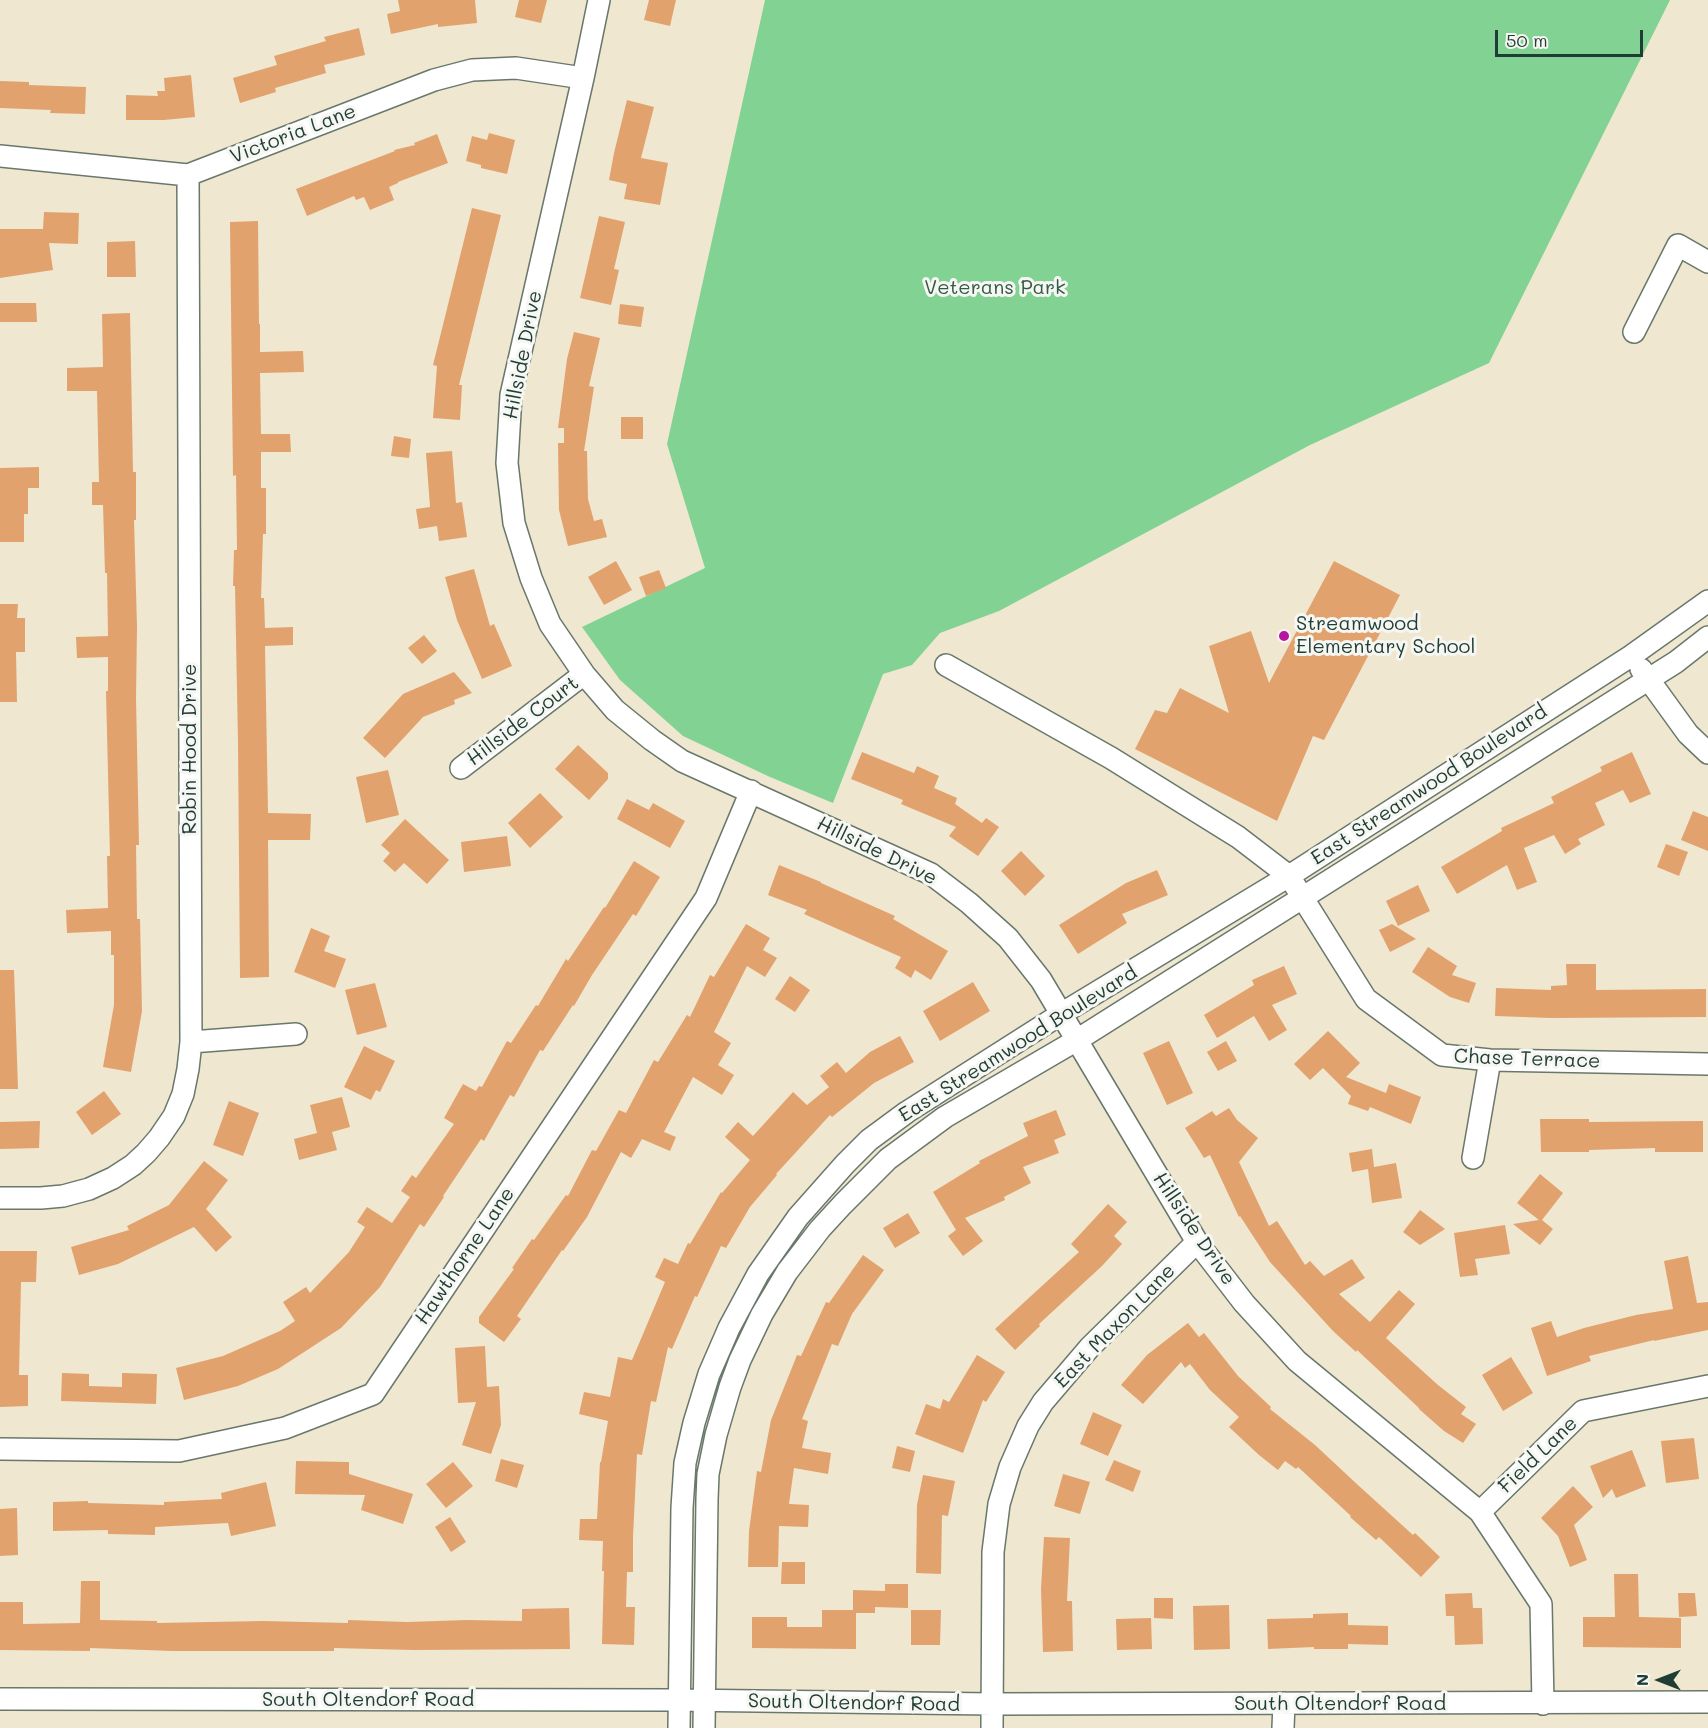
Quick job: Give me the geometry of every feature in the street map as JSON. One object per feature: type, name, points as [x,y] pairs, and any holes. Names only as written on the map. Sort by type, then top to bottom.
[{"type":"street","name":"Hillside Drive","points":[[599,0],[511,395],[507,463],[514,523],[531,578],[550,624],[584,674],[615,710],[682,761],[931,874],[969,903],[1008,938],[1041,980],[1197,1242],[1244,1303],[1297,1361],[1480,1512],[1541,1604],[1543,1704]]},
{"type":"street","name":"Victoria Lane","points":[[0,156],[188,175],[434,80],[472,70],[516,68],[583,78]]},
{"type":"street","name":"Robin Hood Drive","points":[[0,1198],[63,1196],[88,1189],[113,1178],[133,1165],[159,1138],[174,1116],[183,1094],[188,1069],[191,1042],[188,175]]},
{"type":"street","points":[[1634,332],[1678,245],[1708,262]]},
{"type":"street","name":"East Streamwood Boulevard","points":[[679,1728],[682,1508],[685,1463],[694,1423],[709,1374],[742,1301],[798,1217],[845,1164],[869,1140],[908,1112],[1061,1014],[1289,876],[1631,656],[1708,601]]},
{"type":"street","name":"East Streamwood Boulevard","points":[[704,1728],[706,1522],[708,1474],[716,1435],[740,1360],[762,1314],[787,1272],[820,1229],[843,1204],[888,1159],[945,1117],[1077,1040],[1676,662],[1708,637]]},
{"type":"street","points":[[1631,656],[1688,735],[1708,753]]},
{"type":"street","name":"Chase Terrace","points":[[946,665],[1111,758],[1238,837],[1289,876],[1366,999],[1442,1055],[1490,1060],[1708,1064]]},
{"type":"street","name":"Hillside Court","points":[[461,768],[584,674]]},
{"type":"street","name":"Hawthorne Lane","points":[[0,1449],[179,1451],[285,1428],[373,1394],[706,898],[751,791]]},
{"type":"street","points":[[191,1042],[296,1034]]},
{"type":"street","points":[[1473,1158],[1490,1060]]},
{"type":"street","name":"East Maxon Lane","points":[[992,1728],[993,1552],[999,1504],[1010,1467],[1028,1426],[1043,1402],[1090,1347],[1197,1242]]},
{"type":"street","name":"Field Lane","points":[[1480,1512],[1583,1411],[1708,1386]]},
{"type":"street","name":"South Oltendorf Road","points":[[0,1699],[678,1700],[993,1704],[1708,1702]]},
{"type":"street","points":[[1283,1728],[1284,1703]]},
{"type":"green space","name":"Veterans Park","points":[[765,0],[1670,0],[1489,363],[1310,445],[999,611],[940,633],[912,665],[883,674],[833,803],[770,777],[683,736],[620,680],[582,627],[705,568],[667,444]]},
{"type":"building","points":[[398,0],[475,0],[477,23],[438,27],[438,24],[391,34],[387,14],[400,11]]},
{"type":"building","points":[[519,0],[547,0],[541,23],[515,17]]},
{"type":"building","points":[[649,0],[676,0],[670,26],[644,20]]},
{"type":"building","points":[[359,28],[365,55],[324,65],[326,73],[275,88],[276,92],[240,103],[233,78],[277,65],[274,56],[326,41],[324,37]]},
{"type":"building","points":[[191,75],[195,117],[126,120],[126,95],[158,96],[157,91],[165,91],[164,78]]},
{"type":"building","points":[[0,81],[29,82],[29,85],[86,87],[85,114],[0,108]]},
{"type":"building","points":[[627,100],[654,107],[641,158],[668,163],[660,205],[624,199],[627,184],[609,180]]},
{"type":"building","points":[[489,133],[515,140],[507,174],[481,168],[481,165],[466,161],[472,136],[487,140]]},
{"type":"building","points":[[437,134],[448,163],[389,187],[394,200],[370,210],[364,197],[356,200],[354,196],[307,216],[296,189],[394,150],[415,145],[414,143]]},
{"type":"building","points":[[472,208],[501,215],[459,385],[462,385],[460,420],[433,418],[437,366],[433,365]]},
{"type":"building","points":[[44,212],[79,213],[78,244],[49,243],[53,270],[0,278],[0,229],[43,229]]},
{"type":"building","points":[[599,216],[625,222],[614,269],[619,270],[611,305],[580,298]]},
{"type":"building","points":[[258,221],[260,352],[303,351],[304,372],[260,373],[261,434],[290,434],[291,452],[261,452],[261,488],[266,488],[266,534],[263,534],[261,598],[264,598],[265,628],[293,627],[293,645],[265,646],[268,813],[311,814],[310,840],[268,840],[269,977],[240,978],[238,742],[235,586],[233,586],[234,550],[237,550],[236,475],[233,476],[230,222]]},
{"type":"building","points":[[135,241],[136,277],[107,277],[107,242]]},
{"type":"building","points":[[0,303],[36,303],[37,322],[0,322]]},
{"type":"building","points":[[620,304],[644,307],[641,327],[618,324]]},
{"type":"building","points":[[130,313],[133,472],[136,472],[136,520],[134,520],[139,845],[136,845],[137,919],[140,919],[142,1011],[131,1072],[103,1067],[114,1005],[114,955],[111,955],[111,931],[67,933],[66,910],[108,908],[107,856],[110,856],[106,691],[108,691],[108,657],[77,658],[76,637],[108,636],[103,505],[92,505],[92,482],[99,482],[97,391],[67,391],[67,368],[103,367],[102,314]]},
{"type":"building","points":[[574,332],[600,338],[589,386],[594,387],[584,451],[587,451],[588,499],[594,521],[602,519],[607,537],[568,546],[559,510],[558,443],[564,443],[564,428],[558,428],[567,359]]},
{"type":"building","points":[[621,417],[643,417],[643,439],[621,439]]},
{"type":"building","points":[[394,436],[411,439],[409,458],[391,456]]},
{"type":"building","points":[[452,451],[456,503],[462,502],[467,537],[439,541],[437,526],[419,529],[416,509],[430,507],[426,453]]},
{"type":"building","points":[[39,467],[39,488],[28,488],[28,514],[24,514],[24,542],[0,542],[0,468]]},
{"type":"building","points":[[616,561],[632,590],[604,605],[588,577]]},
{"type":"building","points":[[1334,561],[1400,595],[1324,740],[1313,736],[1277,821],[1135,749],[1155,710],[1167,713],[1180,688],[1229,713],[1209,646],[1251,631],[1269,683]]},
{"type":"building","points":[[474,569],[490,626],[494,624],[512,666],[482,679],[457,620],[445,577]]},
{"type":"building","points":[[659,570],[666,588],[646,596],[639,577]]},
{"type":"building","points":[[0,604],[18,604],[17,618],[25,618],[25,652],[16,652],[17,702],[0,702]]},
{"type":"building","points":[[424,635],[437,651],[422,664],[408,648]]},
{"type":"building","points":[[454,672],[472,693],[454,700],[455,704],[423,717],[385,758],[363,738],[403,694]]},
{"type":"building","points":[[578,745],[608,773],[608,779],[589,800],[555,769]]},
{"type":"building","points":[[862,752],[914,773],[917,766],[939,776],[934,788],[957,798],[955,804],[982,823],[986,818],[999,827],[978,856],[949,836],[956,827],[901,804],[903,800],[851,779]]},
{"type":"building","points":[[1632,752],[1651,794],[1630,803],[1623,790],[1595,803],[1605,825],[1578,839],[1581,844],[1565,854],[1554,835],[1524,848],[1537,882],[1517,890],[1507,865],[1457,894],[1441,867],[1502,831],[1501,828],[1554,803],[1551,797],[1602,771],[1600,767]]},
{"type":"building","points":[[388,770],[399,815],[366,823],[356,777]]},
{"type":"building","points":[[540,793],[563,817],[530,848],[508,823]]},
{"type":"building","points":[[627,799],[649,810],[653,803],[685,821],[670,848],[617,819]]},
{"type":"building","points":[[1693,811],[1708,817],[1708,851],[1681,840]]},
{"type":"building","points":[[405,819],[449,860],[427,884],[404,863],[395,872],[383,861],[390,853],[381,845]]},
{"type":"building","points":[[507,836],[511,866],[464,872],[461,842]]},
{"type":"building","points":[[1666,844],[1688,852],[1679,876],[1657,867]]},
{"type":"building","points":[[1021,851],[1045,876],[1025,896],[1001,871]]},
{"type":"building","points":[[634,861],[660,877],[636,916],[633,914],[543,1051],[540,1050],[514,1097],[510,1095],[484,1141],[481,1139],[424,1227],[420,1224],[380,1287],[341,1328],[278,1369],[238,1386],[184,1400],[176,1368],[223,1356],[280,1331],[295,1321],[283,1302],[306,1287],[310,1293],[349,1252],[365,1227],[357,1222],[367,1207],[392,1223],[410,1197],[401,1191],[412,1175],[416,1178],[454,1124],[444,1118],[463,1084],[476,1091],[479,1086],[482,1087],[507,1041],[511,1043],[536,1005],[538,1006],[566,959],[568,961],[605,908]]},
{"type":"building","points":[[779,865],[895,916],[893,919],[948,951],[931,980],[915,970],[911,978],[895,968],[901,957],[804,914],[807,910],[768,895]]},
{"type":"building","points":[[1157,870],[1168,895],[1122,914],[1127,923],[1078,954],[1059,925],[1126,883]]},
{"type":"building","points":[[1418,885],[1430,911],[1398,926],[1386,901]]},
{"type":"building","points":[[746,924],[770,938],[763,950],[777,958],[765,977],[747,966],[714,1032],[731,1043],[718,1065],[734,1075],[722,1095],[693,1077],[664,1132],[676,1137],[670,1151],[642,1139],[631,1158],[621,1152],[587,1217],[517,1316],[521,1319],[504,1342],[479,1323],[479,1317],[514,1269],[512,1268],[532,1239],[534,1240],[566,1195],[568,1196],[592,1150],[596,1151],[619,1110],[626,1113],[654,1060],[658,1062],[687,1015],[690,1017],[710,975],[714,977]]},
{"type":"building","points":[[1392,924],[1416,939],[1390,952],[1379,930]]},
{"type":"building","points":[[311,928],[330,936],[324,951],[346,959],[335,988],[294,972]]},
{"type":"building","points":[[1428,947],[1457,966],[1452,975],[1476,983],[1469,1003],[1450,997],[1412,972]]},
{"type":"building","points":[[1566,964],[1596,964],[1596,990],[1706,989],[1706,1017],[1495,1016],[1496,988],[1551,990],[1551,986],[1567,985]]},
{"type":"building","points":[[1284,966],[1297,994],[1272,1005],[1287,1030],[1269,1041],[1254,1016],[1217,1038],[1204,1015],[1254,985],[1252,980]]},
{"type":"building","points":[[0,970],[14,970],[18,1089],[0,1089]]},
{"type":"building","points":[[790,976],[810,990],[795,1012],[775,999]]},
{"type":"building","points":[[973,982],[990,1011],[940,1041],[923,1011]]},
{"type":"building","points":[[375,983],[387,1027],[357,1035],[345,990]]},
{"type":"building","points":[[1328,1031],[1360,1063],[1346,1077],[1386,1093],[1389,1084],[1421,1097],[1411,1124],[1370,1107],[1368,1111],[1348,1104],[1351,1096],[1323,1068],[1310,1080],[1294,1064]]},
{"type":"building","points":[[900,1036],[914,1062],[874,1083],[832,1117],[830,1115],[776,1174],[750,1207],[726,1248],[721,1246],[697,1297],[695,1296],[672,1349],[668,1347],[656,1402],[651,1401],[642,1455],[637,1454],[633,1572],[627,1572],[626,1607],[635,1607],[634,1645],[602,1644],[603,1541],[579,1540],[580,1519],[597,1519],[600,1462],[608,1421],[579,1414],[584,1392],[610,1397],[618,1357],[632,1360],[665,1282],[655,1277],[664,1258],[678,1264],[688,1243],[690,1244],[721,1192],[750,1160],[725,1137],[738,1122],[753,1136],[793,1092],[807,1105],[829,1087],[820,1076],[837,1062],[846,1073],[870,1052]]},
{"type":"building","points":[[1169,1041],[1193,1093],[1167,1105],[1143,1053]]},
{"type":"building","points":[[1226,1041],[1237,1061],[1218,1071],[1207,1052]]},
{"type":"building","points":[[364,1046],[395,1061],[380,1092],[376,1090],[371,1100],[344,1087]]},
{"type":"building","points":[[104,1091],[121,1114],[92,1135],[76,1112]]},
{"type":"building","points":[[342,1097],[350,1127],[332,1132],[337,1150],[299,1160],[294,1139],[317,1133],[310,1105]]},
{"type":"building","points":[[229,1101],[259,1113],[243,1156],[213,1145]]},
{"type":"building","points":[[1229,1108],[1237,1120],[1258,1138],[1239,1162],[1269,1226],[1277,1221],[1305,1265],[1310,1261],[1324,1276],[1352,1259],[1365,1278],[1339,1294],[1370,1322],[1399,1290],[1415,1304],[1386,1338],[1466,1407],[1461,1414],[1476,1424],[1463,1443],[1444,1431],[1357,1350],[1356,1352],[1333,1331],[1270,1262],[1239,1217],[1210,1155],[1204,1158],[1185,1128],[1212,1111],[1216,1116]]},
{"type":"building","points":[[1056,1110],[1066,1135],[1054,1140],[1059,1153],[1023,1167],[1031,1183],[1004,1197],[1005,1200],[965,1218],[983,1241],[963,1256],[948,1236],[956,1230],[933,1192],[980,1163],[979,1161],[1028,1136],[1023,1123]]},
{"type":"building","points":[[1540,1119],[1589,1119],[1589,1122],[1703,1121],[1703,1152],[1655,1152],[1655,1148],[1541,1152]]},
{"type":"building","points":[[40,1121],[39,1148],[0,1149],[0,1122]]},
{"type":"building","points":[[1372,1149],[1374,1167],[1396,1163],[1402,1198],[1372,1203],[1368,1169],[1352,1172],[1349,1153]]},
{"type":"building","points":[[204,1161],[228,1180],[206,1209],[232,1237],[216,1252],[194,1227],[118,1264],[79,1275],[71,1247],[129,1230],[127,1226],[169,1205]]},
{"type":"building","points":[[1540,1174],[1563,1193],[1542,1220],[1553,1229],[1540,1245],[1513,1224],[1539,1220],[1517,1203]]},
{"type":"building","points":[[1108,1204],[1127,1222],[1114,1236],[1122,1244],[1015,1350],[995,1329],[1079,1252],[1071,1244]]},
{"type":"building","points":[[1420,1210],[1445,1229],[1420,1245],[1403,1232]]},
{"type":"building","points":[[908,1213],[920,1233],[895,1248],[883,1228]]},
{"type":"building","points":[[1505,1225],[1510,1254],[1475,1259],[1478,1275],[1460,1277],[1454,1233]]},
{"type":"building","points":[[0,1251],[37,1251],[36,1282],[21,1282],[19,1375],[28,1375],[28,1406],[0,1407]]},
{"type":"building","points":[[863,1255],[884,1270],[852,1314],[838,1346],[832,1344],[802,1419],[808,1421],[802,1448],[831,1453],[828,1474],[794,1468],[789,1504],[809,1505],[808,1527],[779,1526],[778,1567],[748,1567],[749,1531],[757,1471],[761,1472],[771,1420],[797,1355],[801,1356],[826,1302],[829,1303]]},
{"type":"building","points":[[1688,1256],[1697,1303],[1708,1302],[1708,1330],[1589,1356],[1591,1361],[1547,1376],[1531,1328],[1551,1321],[1557,1337],[1636,1315],[1673,1309],[1664,1261]]},
{"type":"building","points":[[1188,1323],[1199,1337],[1204,1333],[1238,1376],[1271,1407],[1270,1409],[1315,1445],[1440,1557],[1421,1577],[1379,1537],[1376,1540],[1350,1517],[1298,1467],[1296,1469],[1285,1461],[1278,1470],[1259,1455],[1229,1427],[1239,1417],[1210,1390],[1190,1364],[1185,1368],[1181,1362],[1143,1404],[1121,1385],[1147,1355]]},
{"type":"building","points":[[485,1346],[487,1387],[499,1386],[501,1425],[491,1454],[462,1445],[476,1402],[458,1403],[455,1348]]},
{"type":"building","points":[[977,1355],[1005,1372],[986,1402],[983,1400],[963,1453],[915,1434],[926,1404],[940,1409],[943,1399],[949,1402]]},
{"type":"building","points":[[1511,1357],[1533,1393],[1503,1411],[1482,1375]]},
{"type":"building","points":[[62,1373],[89,1374],[89,1386],[122,1387],[122,1373],[157,1374],[156,1404],[61,1401]]},
{"type":"building","points":[[1093,1412],[1122,1425],[1108,1456],[1080,1444]]},
{"type":"building","points":[[1694,1438],[1699,1479],[1666,1483],[1661,1441]]},
{"type":"building","points":[[897,1446],[915,1451],[910,1472],[892,1468]]},
{"type":"building","points":[[1632,1450],[1646,1486],[1616,1498],[1612,1489],[1603,1498],[1590,1466]]},
{"type":"building","points":[[501,1459],[524,1465],[517,1488],[495,1481]]},
{"type":"building","points":[[1114,1460],[1141,1471],[1133,1492],[1105,1480]]},
{"type":"building","points":[[296,1461],[349,1462],[349,1474],[413,1494],[403,1524],[361,1510],[365,1495],[295,1494]]},
{"type":"building","points":[[453,1462],[473,1486],[446,1508],[426,1484]]},
{"type":"building","points":[[1063,1474],[1090,1482],[1080,1514],[1054,1506]]},
{"type":"building","points":[[923,1475],[955,1481],[948,1516],[942,1515],[941,1574],[916,1573],[917,1505]]},
{"type":"building","points":[[266,1482],[276,1526],[231,1536],[228,1523],[155,1527],[155,1535],[108,1534],[108,1530],[53,1531],[53,1502],[88,1501],[88,1503],[164,1505],[164,1502],[222,1499],[221,1493]]},
{"type":"building","points":[[1573,1486],[1593,1507],[1574,1525],[1587,1560],[1570,1567],[1558,1536],[1541,1518]]},
{"type":"building","points":[[17,1508],[18,1555],[0,1556],[0,1509]]},
{"type":"building","points":[[450,1517],[466,1542],[451,1552],[435,1527]]},
{"type":"building","points":[[1044,1537],[1070,1538],[1067,1601],[1072,1601],[1073,1651],[1043,1652],[1041,1589]]},
{"type":"building","points":[[782,1562],[805,1562],[805,1584],[781,1584]]},
{"type":"building","points":[[1614,1574],[1638,1574],[1639,1617],[1681,1618],[1681,1648],[1583,1647],[1583,1617],[1615,1617]]},
{"type":"building","points":[[81,1581],[100,1581],[100,1620],[157,1621],[157,1623],[263,1621],[348,1623],[348,1620],[522,1621],[522,1609],[569,1608],[570,1649],[334,1648],[334,1651],[172,1651],[90,1648],[90,1651],[0,1650],[0,1602],[23,1602],[23,1624],[80,1623]]},
{"type":"building","points":[[885,1584],[908,1584],[908,1608],[875,1607],[875,1613],[856,1613],[856,1649],[752,1648],[752,1617],[787,1617],[787,1627],[822,1627],[822,1610],[853,1610],[853,1590],[885,1591]]},
{"type":"building","points":[[1472,1593],[1473,1608],[1482,1608],[1483,1644],[1455,1645],[1454,1616],[1446,1616],[1445,1594]]},
{"type":"building","points":[[1678,1593],[1695,1593],[1697,1616],[1679,1617]]},
{"type":"building","points":[[1154,1598],[1173,1598],[1173,1619],[1154,1618]]},
{"type":"building","points":[[1229,1605],[1230,1649],[1194,1650],[1193,1606]]},
{"type":"building","points":[[911,1610],[941,1610],[940,1645],[911,1645]]},
{"type":"building","points":[[1348,1613],[1348,1625],[1388,1626],[1388,1645],[1348,1644],[1348,1649],[1314,1649],[1314,1647],[1268,1649],[1267,1619],[1313,1618],[1313,1614]]},
{"type":"building","points":[[1151,1618],[1152,1649],[1117,1650],[1116,1619]]},
{"type":"place","name":"Streamwood Elementary School","points":[[1284,636]]}]
